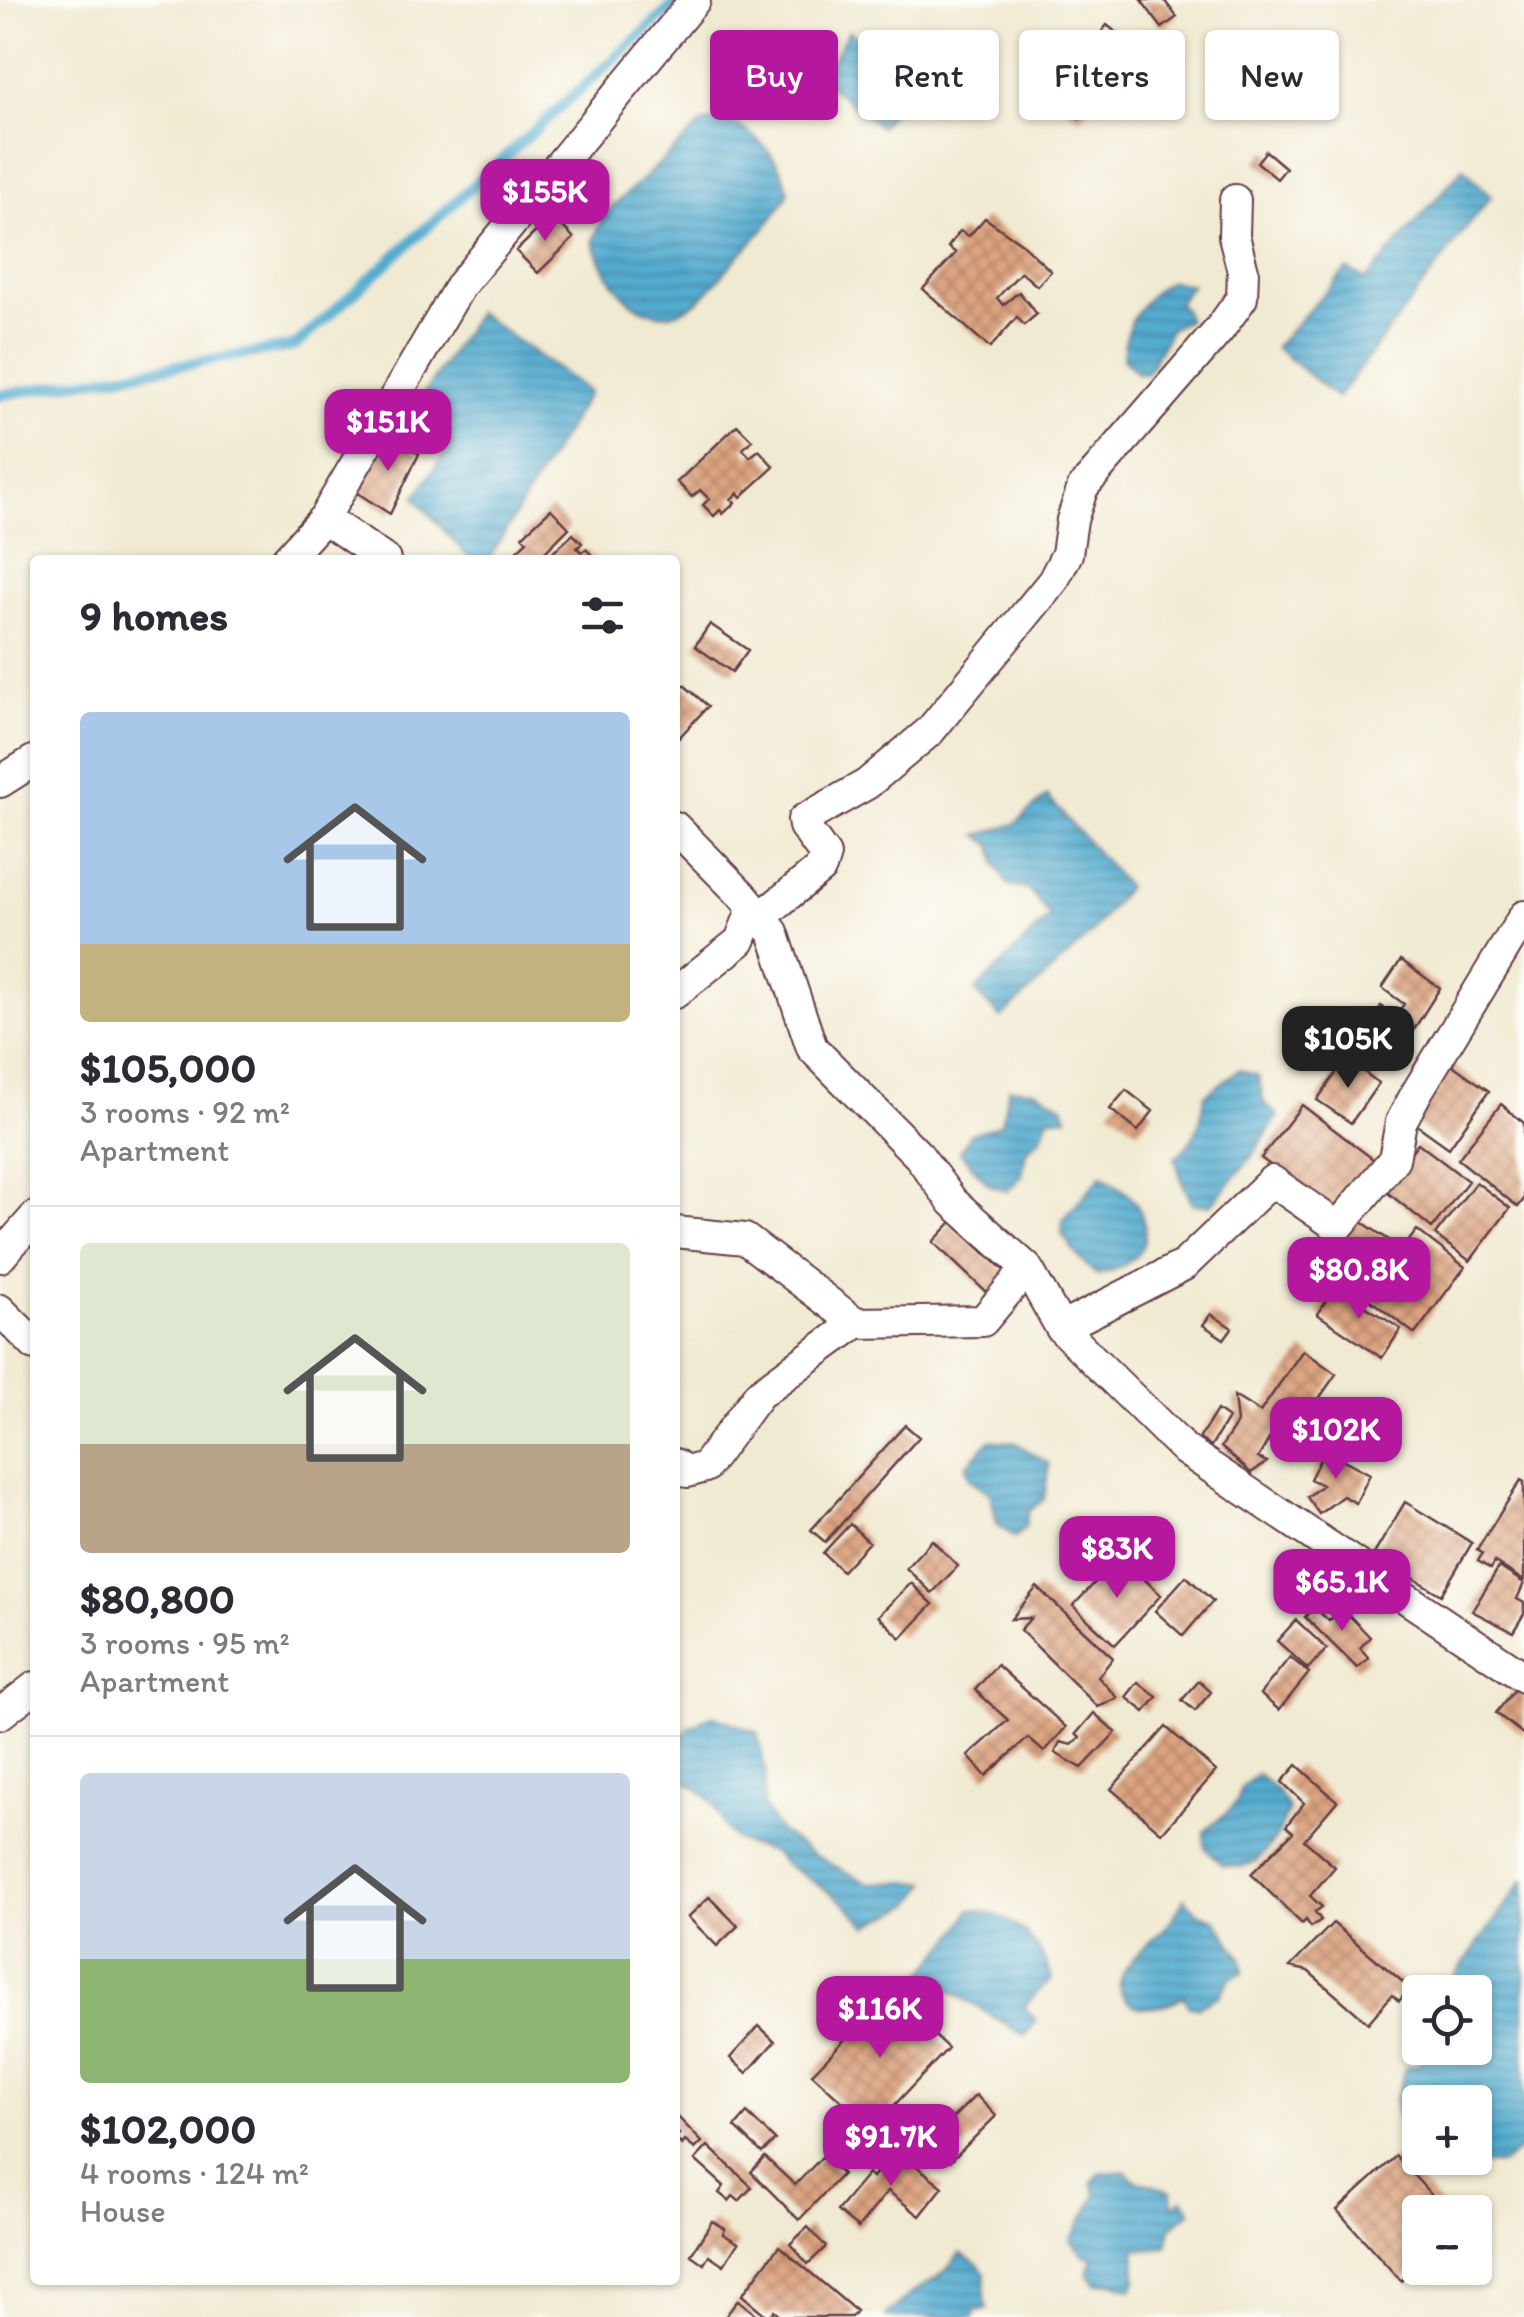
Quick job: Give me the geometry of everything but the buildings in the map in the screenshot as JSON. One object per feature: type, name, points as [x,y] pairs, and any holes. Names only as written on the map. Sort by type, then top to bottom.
[{"type":"street","points":[[291,555],[324,518],[460,286],[695,0]]},
{"type":"street","points":[[680,989],[740,940],[757,913],[821,868],[825,855],[804,826],[804,820],[868,784],[930,731],[1052,581],[1067,554],[1072,520],[1084,487],[1242,298],[1244,271],[1234,236],[1235,200]]},
{"type":"street","points":[[324,518],[378,555]]},
{"type":"street","points":[[0,782],[30,763]]},
{"type":"street","points":[[680,832],[773,932],[812,1048],[920,1156],[953,1202],[1027,1268],[1061,1328],[1185,1450],[1524,1677]]},
{"type":"street","points":[[1061,1328],[1184,1265],[1272,1181],[1338,1227],[1394,1160],[1401,1122],[1524,916]]},
{"type":"street","points":[[0,1256],[30,1223]]},
{"type":"street","points":[[680,1233],[744,1240],[856,1323]]},
{"type":"street","points":[[680,1467],[687,1472],[705,1466],[760,1394],[856,1323],[983,1321],[1027,1268]]},
{"type":"street","points":[[0,1310],[30,1340]]},
{"type":"street","points":[[0,1714],[30,1690]]},
{"type":"water","points":[[849,31],[858,38],[858,109],[838,93],[838,50]]},
{"type":"water","points":[[728,120],[747,131],[780,168],[789,192],[765,227],[699,300],[675,313],[658,314],[643,309],[618,288],[593,241],[603,216],[702,124]]},
{"type":"water","points":[[1463,168],[1491,196],[1337,398],[1275,347],[1347,269],[1366,280]]},
{"type":"water","points":[[1170,281],[1191,285],[1178,303],[1188,320],[1171,328],[1147,374],[1137,373],[1123,358],[1127,335],[1143,304]]},
{"type":"water","points":[[477,312],[589,392],[491,555],[466,555],[415,498],[451,444],[407,420]]},
{"type":"water","points":[[1047,796],[1127,887],[1090,935],[1001,1018],[975,991],[1050,916],[1029,890],[1008,885],[996,864],[993,846],[978,835],[1015,824]]},
{"type":"water","points":[[1239,1070],[1258,1076],[1264,1103],[1278,1116],[1252,1156],[1211,1205],[1193,1204],[1175,1158],[1197,1130],[1205,1095]]},
{"type":"water","points":[[1009,1088],[1035,1090],[1063,1105],[1067,1117],[1049,1117],[1041,1138],[1026,1151],[1022,1176],[1007,1191],[989,1185],[960,1152],[969,1135],[1001,1124]]},
{"type":"water","points":[[1102,1175],[1135,1202],[1145,1233],[1139,1253],[1131,1260],[1097,1275],[1062,1234],[1063,1220]]},
{"type":"water","points":[[990,1440],[1016,1443],[1049,1464],[1044,1499],[1028,1512],[1025,1527],[1015,1537],[997,1524],[991,1494],[970,1479],[966,1466]]},
{"type":"water","points":[[711,1715],[757,1732],[766,1773],[763,1806],[779,1831],[812,1854],[868,1883],[927,1882],[920,1893],[901,1910],[867,1926],[838,1899],[774,1853],[733,1837],[705,1795],[680,1780],[680,1738]]},
{"type":"water","points":[[1257,1774],[1276,1790],[1289,1809],[1276,1839],[1256,1862],[1239,1867],[1221,1864],[1205,1847],[1204,1832],[1231,1809],[1241,1788]]},
{"type":"water","points":[[1524,1880],[1524,2146],[1502,2164],[1492,2164],[1492,2085],[1402,2085],[1402,2119],[1398,2118],[1395,2101],[1406,2068],[1492,2065],[1492,1975],[1455,1975]]},
{"type":"water","points":[[1184,1898],[1199,1914],[1215,1919],[1241,1957],[1244,1972],[1230,1978],[1219,1996],[1197,2007],[1189,2006],[1184,1997],[1165,2005],[1138,2007],[1122,1995],[1123,1973],[1168,1925]]},
{"type":"water","points":[[970,1910],[1011,1923],[1032,1941],[1047,1965],[1052,1979],[1024,2006],[1036,2021],[1025,2036],[923,1974]]},
{"type":"water","points":[[1125,2171],[1134,2180],[1172,2191],[1173,2207],[1183,2199],[1191,2211],[1171,2228],[1167,2246],[1135,2249],[1136,2282],[1131,2289],[1113,2282],[1096,2284],[1088,2273],[1093,2258],[1082,2254],[1071,2240],[1097,2194],[1092,2182],[1100,2174]]},
{"type":"water","points":[[960,2253],[985,2274],[987,2309],[975,2311],[973,2317],[886,2317],[912,2293],[943,2273]]},
{"type":"waterway","points":[[0,395],[295,346],[675,4]]}]
